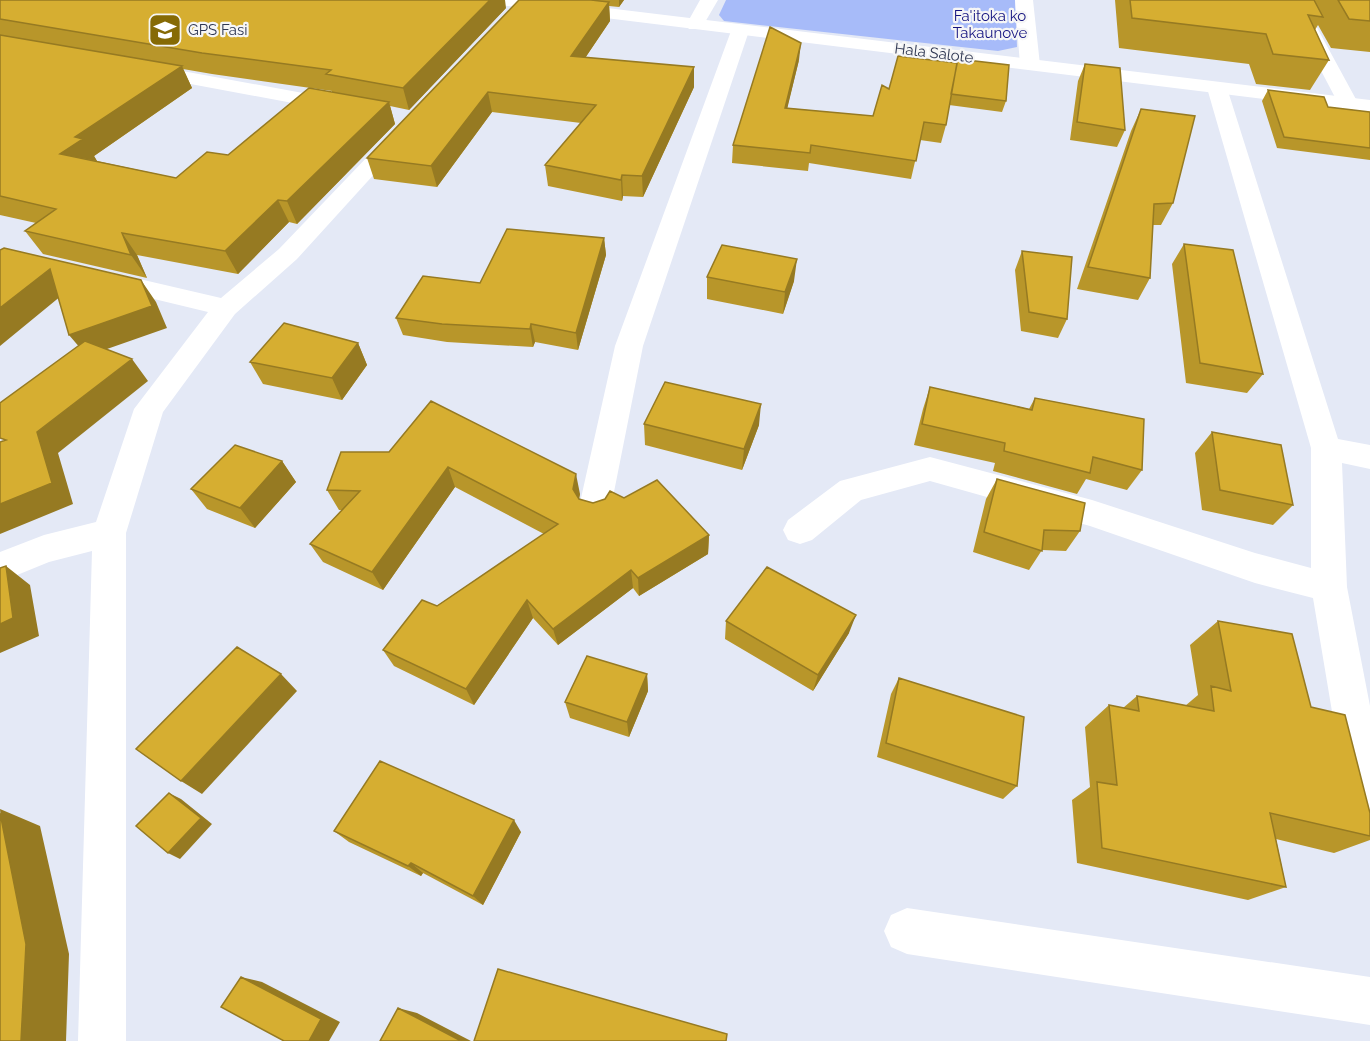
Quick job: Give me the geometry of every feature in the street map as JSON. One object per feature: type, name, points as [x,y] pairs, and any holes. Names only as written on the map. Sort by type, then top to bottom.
[{"type":"street","points":[[696,25],[709,0]]},
{"type":"street","points":[[1024,0],[1030,65]]},
{"type":"street","points":[[1293,0],[1348,103]]},
{"type":"street","name":"Hala Sālote","points":[[507,11],[696,25],[1370,106]]},
{"type":"street","points":[[595,507],[629,346],[740,31]]},
{"type":"street","points":[[126,67],[356,108]]},
{"type":"street","points":[[1217,88],[1326,448],[1329,587],[1370,813]]},
{"type":"street","points":[[102,1041],[109,533],[149,409],[226,308],[288,254],[408,115]]},
{"type":"street","points":[[79,273],[226,308]]},
{"type":"street","points":[[1326,448],[1370,458]]},
{"type":"street","points":[[800,530],[851,490],[930,469],[1092,513],[1255,568],[1329,587]]},
{"type":"street","points":[[0,567],[44,549],[109,533]]},
{"type":"street","points":[[907,931],[1370,1001]]},
{"type":"green space","name":"Fa'itoka ko Takaunove","points":[[726,0],[1015,0],[1017,47],[998,51],[724,21],[719,15]]},
{"type":"building","points":[[0,0],[490,0],[403,88],[326,74],[331,70],[202,53],[0,19]]},
{"type":"building","points":[[519,0],[609,2],[571,56],[694,67],[642,176],[622,175],[621,180],[545,165],[596,105],[488,92],[431,166],[367,158]]},
{"type":"building","points":[[1130,0],[1314,0],[1323,17],[1308,15],[1329,60],[1273,54],[1266,34],[1132,18]]},
{"type":"building","points":[[1338,0],[1370,0],[1370,21],[1349,19]]},
{"type":"building","points":[[770,27],[801,43],[785,108],[873,116],[882,85],[889,89],[898,56],[957,63],[946,125],[924,122],[916,161],[811,145],[810,153],[733,145]]},
{"type":"building","points":[[0,35],[182,66],[75,137],[83,139],[60,154],[176,178],[207,152],[228,155],[309,88],[389,102],[287,201],[278,200],[225,251],[122,233],[131,255],[25,231],[56,209],[0,196]]},
{"type":"building","points":[[958,59],[1009,65],[1006,101],[951,94]]},
{"type":"building","points":[[1085,64],[1120,68],[1125,130],[1077,122]]},
{"type":"building","points":[[1268,90],[1324,97],[1328,107],[1370,112],[1370,148],[1284,137]]},
{"type":"building","points":[[1141,109],[1195,116],[1173,203],[1154,204],[1150,278],[1088,267]]},
{"type":"building","points":[[507,229],[604,238],[576,333],[531,324],[530,329],[442,324],[396,318],[423,276],[480,283]]},
{"type":"building","points":[[1184,244],[1233,250],[1263,374],[1200,363]]},
{"type":"building","points":[[722,245],[797,259],[785,292],[707,277]]},
{"type":"building","points":[[4,248],[141,280],[152,306],[69,335],[50,269],[0,308],[0,250]]},
{"type":"building","points":[[1022,251],[1072,257],[1067,319],[1029,312]]},
{"type":"building","points":[[284,323],[358,343],[332,378],[250,362]]},
{"type":"building","points":[[85,341],[132,359],[37,432],[52,483],[0,504],[0,442],[6,440],[0,438],[0,403]]},
{"type":"building","points":[[665,382],[761,404],[744,449],[644,424]]},
{"type":"building","points":[[930,387],[1032,410],[1035,398],[1144,419],[1142,470],[1093,457],[1090,473],[1004,451],[1005,443],[922,424]]},
{"type":"building","points":[[431,401],[576,474],[573,489],[579,499],[593,503],[605,499],[610,491],[624,498],[657,480],[709,535],[638,578],[631,570],[553,629],[527,600],[466,689],[383,650],[422,600],[437,606],[558,524],[448,467],[372,572],[310,544],[360,491],[327,490],[341,452],[389,452]]},
{"type":"building","points":[[1212,432],[1281,445],[1293,505],[1220,490]]},
{"type":"building","points":[[235,445],[282,461],[240,508],[191,489]]},
{"type":"building","points":[[997,479],[1085,503],[1080,531],[1044,530],[1042,551],[984,532]]},
{"type":"building","points":[[6,566],[13,618],[0,624],[0,568]]},
{"type":"building","points":[[767,567],[856,615],[818,675],[726,621]]},
{"type":"building","points":[[1218,621],[1292,634],[1311,707],[1345,715],[1370,813],[1370,836],[1270,813],[1286,887],[1102,848],[1097,782],[1117,785],[1109,705],[1139,711],[1137,696],[1214,711],[1211,686],[1231,691]]},
{"type":"building","points":[[237,647],[281,674],[181,781],[136,749]]},
{"type":"building","points":[[587,656],[647,674],[627,722],[565,702]]},
{"type":"building","points":[[899,678],[1024,717],[1017,786],[886,743]]},
{"type":"building","points":[[380,761],[514,820],[473,896],[411,863],[408,866],[334,831]]},
{"type":"building","points":[[169,793],[201,818],[168,853],[136,826]]},
{"type":"building","points":[[0,813],[26,944],[21,1041],[0,1041]]},
{"type":"building","points":[[498,969],[727,1034],[726,1041],[474,1041]]},
{"type":"building","points":[[241,977],[321,1019],[309,1041],[284,1041],[221,1007]]},
{"type":"building","points":[[398,1008],[461,1041],[380,1041]]},
{"type":"place","name":"GPS Fasi","points":[[165,30]]}]
